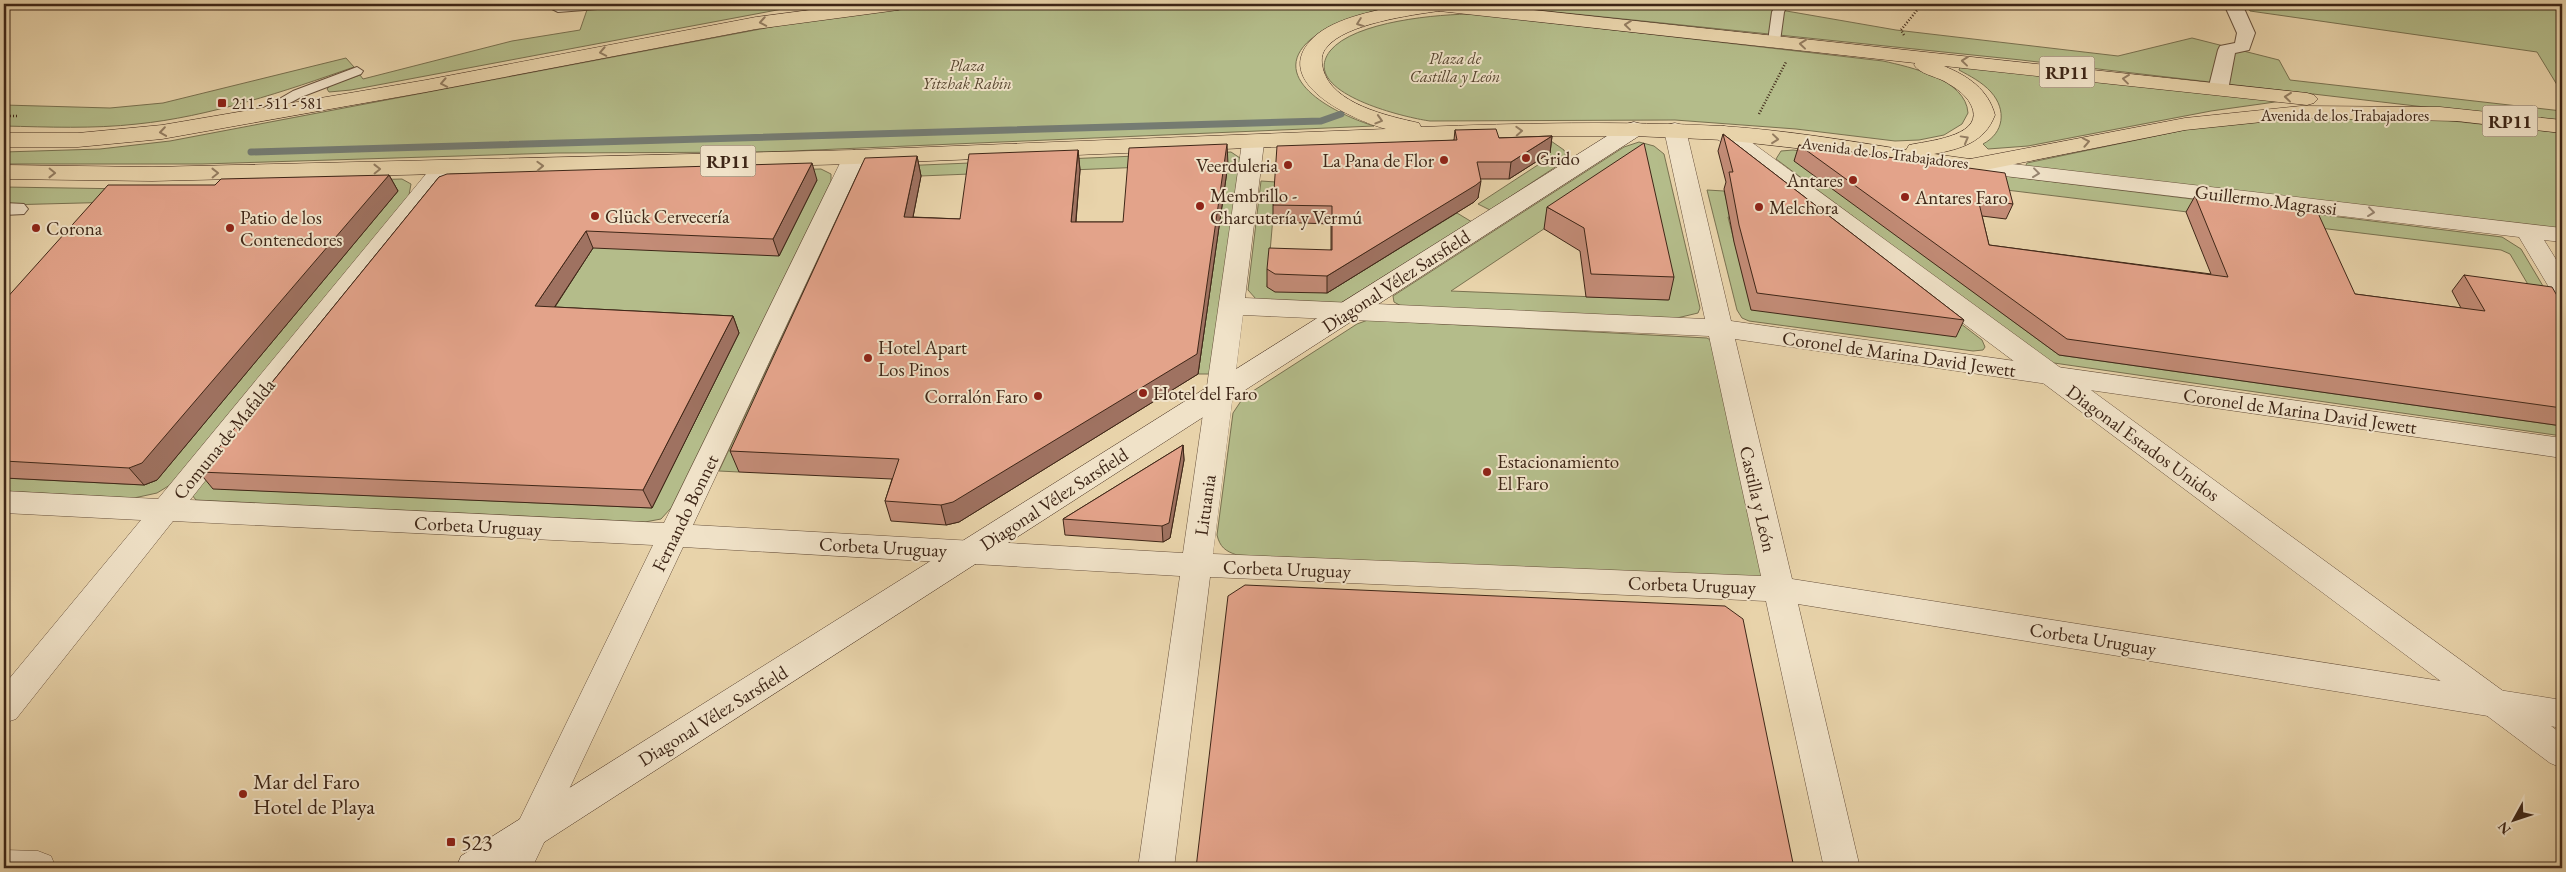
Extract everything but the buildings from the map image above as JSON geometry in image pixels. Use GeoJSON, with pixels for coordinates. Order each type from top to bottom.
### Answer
{"type":"FeatureCollection","features":[{"type":"Feature","properties":{"kind":"main road"},"geometry":{"type":"LineString","coordinates":[[4,140],[78,140],[118,137],[256,116],[756,23],[898,4]]}},
{"type":"Feature","properties":{"kind":"main road"},"geometry":{"type":"LineString","coordinates":[[1434,4],[1384,14],[1334,33],[1321,41],[1313,52],[1311,61],[1316,80],[1324,90],[1351,109],[1398,125],[1452,134]]}},
{"type":"Feature","properties":{"kind":"main road","name":"RP11"},"geometry":{"type":"LineString","coordinates":[[1434,4],[1466,5]]}},
{"type":"Feature","properties":{"kind":"main road","name":"Avenida de los Trabajadores"},"geometry":{"type":"LineString","coordinates":[[1466,5],[1795,44],[2458,115]]}},
{"type":"Feature","properties":{"kind":"main road"},"geometry":{"type":"LineString","coordinates":[[1878,52],[1916,62],[1952,77],[1980,97],[1986,108],[1985,119],[1980,128],[1956,144],[1939,148],[1883,152]]}},
{"type":"Feature","properties":{"kind":"main road","name":"Avenida de los Trabajadores"},"geometry":{"type":"LineString","coordinates":[[1452,134],[1634,129],[1724,133],[1883,152],[1970,166],[2176,126],[2248,116],[2301,112],[2458,115]]}},
{"type":"Feature","properties":{"kind":"main road","name":"RP11"},"geometry":{"type":"LineString","coordinates":[[2458,115],[2562,127]]}},
{"type":"Feature","properties":{"kind":"main road","name":"RP11"},"geometry":{"type":"LineString","coordinates":[[4,172],[152,174],[443,168],[854,157],[1452,134]]}},
{"type":"Feature","properties":{"kind":"street"},"geometry":{"type":"LineString","coordinates":[[2218,90],[2227,50],[2243,46],[2246,33],[2233,4]]}},
{"type":"Feature","properties":{"kind":"street","name":"Diagonal Vélez Sarsfield"},"geometry":{"type":"LineString","coordinates":[[474,868],[1634,129]]}},
{"type":"Feature","properties":{"kind":"street","name":"Castilla y León"},"geometry":{"type":"LineString","coordinates":[[1675,130],[1842,868]]}},
{"type":"Feature","properties":{"kind":"street","name":"Diagonal Estados Unidos"},"geometry":{"type":"LineString","coordinates":[[1724,133],[2562,753]]}},
{"type":"Feature","properties":{"kind":"street","name":"Lituania"},"geometry":{"type":"LineString","coordinates":[[1156,868],[1253,142]]}},
{"type":"Feature","properties":{"kind":"street","name":"Fernando Bonnet"},"geometry":{"type":"LineString","coordinates":[[514,868],[675,535],[854,157]]}},
{"type":"Feature","properties":{"kind":"street","name":"Guillermo Magrassi"},"geometry":{"type":"LineString","coordinates":[[1970,166],[2562,235]]}},
{"type":"Feature","properties":{"kind":"street","name":"Comuna de Mafalda"},"geometry":{"type":"LineString","coordinates":[[4,709],[443,168]]}},
{"type":"Feature","properties":{"kind":"street"},"geometry":{"type":"LineString","coordinates":[[2526,230],[2562,288]]}},
{"type":"Feature","properties":{"kind":"street","name":"Coronel de Marina David Jewett"},"geometry":{"type":"LineString","coordinates":[[1231,306],[1720,328],[2562,448]]}},
{"type":"Feature","properties":{"kind":"street","name":"Corbeta Uruguay"},"geometry":{"type":"LineString","coordinates":[[4,502],[675,535],[1197,565],[1779,589],[2562,714]]}},
{"type":"Feature","properties":{"kind":"street"},"geometry":{"type":"LineString","coordinates":[[4,866],[38,868]]}},
{"type":"Feature","properties":{"kind":"lane"},"geometry":{"type":"LineString","coordinates":[[558,9],[624,4]]}},
{"type":"Feature","properties":{"kind":"lane"},"geometry":{"type":"LineString","coordinates":[[1774,41],[1778,12],[1782,4]]}},
{"type":"Feature","properties":{"kind":"lane"},"geometry":{"type":"LineString","coordinates":[[256,116],[296,94],[356,72]]}},
{"type":"Feature","properties":{"kind":"path"},"geometry":{"type":"LineString","coordinates":[[1918,56],[1901,30],[1922,4]]}},
{"type":"Feature","properties":{"kind":"path"},"geometry":{"type":"LineString","coordinates":[[1761,137],[1759,114],[1795,44]]}},
{"type":"Feature","properties":{"kind":"green space"},"geometry":{"type":"Polygon","coordinates":[[[589,4],[809,4],[351,90],[329,92],[327,89],[331,85],[360,75],[363,79],[512,41],[580,30],[589,4]]]}},
{"type":"Feature","properties":{"kind":"green space","name":"Plaza Yitzhak Rabin"},"geometry":{"type":"Polygon","coordinates":[[[971,4],[1355,4],[1389,7],[1348,19],[1319,33],[1311,39],[1299,54],[1296,68],[1301,82],[1312,94],[1343,114],[1374,126],[768,152],[556,153],[202,164],[4,164],[4,152],[100,149],[170,141],[787,24],[883,11],[971,4]]]}},
{"type":"Feature","properties":{"kind":"green space"},"geometry":{"type":"Polygon","coordinates":[[[1478,4],[1746,4],[1896,30],[2118,56],[2192,38],[2279,60],[2290,80],[2562,111],[2562,123],[2021,60],[1478,4]]]}},
{"type":"Feature","properties":{"kind":"green space"},"geometry":{"type":"Polygon","coordinates":[[[2246,4],[2562,4],[2562,93],[2537,52],[2250,11],[2246,4]]]}},
{"type":"Feature","properties":{"kind":"green space","name":"Plaza de Castilla y León"},"geometry":{"type":"Polygon","coordinates":[[[1475,14],[1883,61],[1921,71],[1947,83],[1958,91],[1965,101],[1968,113],[1962,124],[1944,135],[1919,140],[1895,141],[1796,129],[1675,120],[1430,121],[1400,115],[1359,101],[1342,91],[1329,79],[1324,66],[1330,51],[1342,41],[1358,33],[1398,21],[1475,14]]]}},
{"type":"Feature","properties":{"kind":"green space"},"geometry":{"type":"Polygon","coordinates":[[[346,58],[354,67],[274,94],[191,116],[164,121],[104,127],[4,126],[4,105],[110,108],[163,103],[346,58]]]}},
{"type":"Feature","properties":{"kind":"green space"},"geometry":{"type":"Polygon","coordinates":[[[1960,67],[2282,101],[2211,111],[2028,146],[1988,149],[1983,144],[1995,134],[1999,127],[2001,113],[1999,106],[1987,88],[1959,70],[1960,67]]]}},
{"type":"Feature","properties":{"kind":"green space"},"geometry":{"type":"Polygon","coordinates":[[[2290,117],[2425,118],[2562,133],[2562,229],[2025,167],[2027,163],[2189,129],[2290,117]]]}},
{"type":"Feature","properties":{"kind":"green space"},"geometry":{"type":"Polygon","coordinates":[[[1551,141],[1564,150],[1566,157],[1563,162],[1490,210],[1478,204],[1550,157],[1543,146],[1551,141]]]}},
{"type":"Feature","properties":{"kind":"green space"},"geometry":{"type":"Polygon","coordinates":[[[1639,142],[1654,146],[1664,154],[1700,308],[1698,313],[1677,318],[1403,307],[1394,302],[1393,296],[1624,147],[1639,142]],[[1632,170],[1451,291],[1668,300],[1632,170]]]}},
{"type":"Feature","properties":{"kind":"green space"},"geometry":{"type":"Polygon","coordinates":[[[1793,150],[2502,237],[2521,249],[2562,318],[2562,342],[2510,254],[2501,250],[1998,189],[1796,161],[2059,355],[2562,426],[2562,436],[2054,363],[2046,360],[1776,159],[1781,151],[1793,150]]]}},
{"type":"Feature","properties":{"kind":"green space"},"geometry":{"type":"Polygon","coordinates":[[[1231,152],[1240,158],[1211,374],[1198,374],[1227,168],[1221,164],[870,178],[739,472],[719,471],[858,174],[875,167],[1231,152]]]}},
{"type":"Feature","properties":{"kind":"green space"},"geometry":{"type":"Polygon","coordinates":[[[821,169],[831,174],[831,181],[671,508],[661,519],[645,522],[196,500],[192,495],[462,177],[821,169]],[[456,191],[221,489],[652,508],[544,323],[456,191]]]}},
{"type":"Feature","properties":{"kind":"green space"},"geometry":{"type":"Polygon","coordinates":[[[402,179],[411,184],[409,195],[170,485],[157,493],[134,498],[4,491],[4,478],[144,485],[157,480],[242,183],[402,179]]]}},
{"type":"Feature","properties":{"kind":"green space"},"geometry":{"type":"Polygon","coordinates":[[[1261,181],[1276,182],[1267,287],[1327,293],[1457,213],[1472,222],[1339,304],[1256,299],[1248,290],[1261,181]]]}},
{"type":"Feature","properties":{"kind":"green space"},"geometry":{"type":"Polygon","coordinates":[[[4,187],[131,189],[120,202],[4,205],[4,187]]]}},
{"type":"Feature","properties":{"kind":"green space"},"geometry":{"type":"Polygon","coordinates":[[[1707,190],[1724,191],[1731,217],[1728,217],[1752,310],[1790,192],[1982,340],[1985,347],[1983,350],[1973,351],[1749,321],[1742,318],[1737,310],[1707,190]]]}},
{"type":"Feature","properties":{"kind":"green space","name":"Estacionamiento El Faro"},"geometry":{"type":"Polygon","coordinates":[[[1368,320],[1707,338],[1714,342],[1762,578],[1237,555],[1226,550],[1221,546],[1217,535],[1233,413],[1243,398],[1253,391],[1357,324],[1368,320]]]}},
{"type":"Feature","properties":{"kind":"waterway"},"geometry":{"type":"LineString","coordinates":[[251,152],[1321,121],[1341,114]]}},
{"type":"Feature","properties":{"kind":"place","name":"211 - 511 - 581"},"geometry":{"type":"Point","coordinates":[222,103]}},
{"type":"Feature","properties":{"kind":"place","name":"Grido"},"geometry":{"type":"Point","coordinates":[1526,158]}},
{"type":"Feature","properties":{"kind":"place","name":"La Pana de Flor"},"geometry":{"type":"Point","coordinates":[1444,160]}},
{"type":"Feature","properties":{"kind":"place","name":"Veerduleria"},"geometry":{"type":"Point","coordinates":[1288,165]}},
{"type":"Feature","properties":{"kind":"place","name":"Antares"},"geometry":{"type":"Point","coordinates":[1853,180]}},
{"type":"Feature","properties":{"kind":"place","name":"Antares Faro"},"geometry":{"type":"Point","coordinates":[1905,197]}},
{"type":"Feature","properties":{"kind":"place","name":"Membrillo - Charcutería y Vermú"},"geometry":{"type":"Point","coordinates":[1200,206]}},
{"type":"Feature","properties":{"kind":"place","name":"Melchora"},"geometry":{"type":"Point","coordinates":[1759,207]}},
{"type":"Feature","properties":{"kind":"place","name":"Glück Cervecería"},"geometry":{"type":"Point","coordinates":[595,216]}},
{"type":"Feature","properties":{"kind":"place","name":"Corona"},"geometry":{"type":"Point","coordinates":[36,228]}},
{"type":"Feature","properties":{"kind":"place","name":"Patio de los Contenedores"},"geometry":{"type":"Point","coordinates":[230,228]}},
{"type":"Feature","properties":{"kind":"place","name":"Hotel Apart Los Pinos"},"geometry":{"type":"Point","coordinates":[868,358]}},
{"type":"Feature","properties":{"kind":"place","name":"Hotel del Faro"},"geometry":{"type":"Point","coordinates":[1143,393]}},
{"type":"Feature","properties":{"kind":"place","name":"Corralón Faro"},"geometry":{"type":"Point","coordinates":[1038,396]}},
{"type":"Feature","properties":{"kind":"place","name":"Estacionamiento El Faro"},"geometry":{"type":"Point","coordinates":[1487,472]}},
{"type":"Feature","properties":{"kind":"place","name":"Mar del Faro Hotel de Playa"},"geometry":{"type":"Point","coordinates":[243,794]}},
{"type":"Feature","properties":{"kind":"place","name":"523"},"geometry":{"type":"Point","coordinates":[451,842]}}]}
